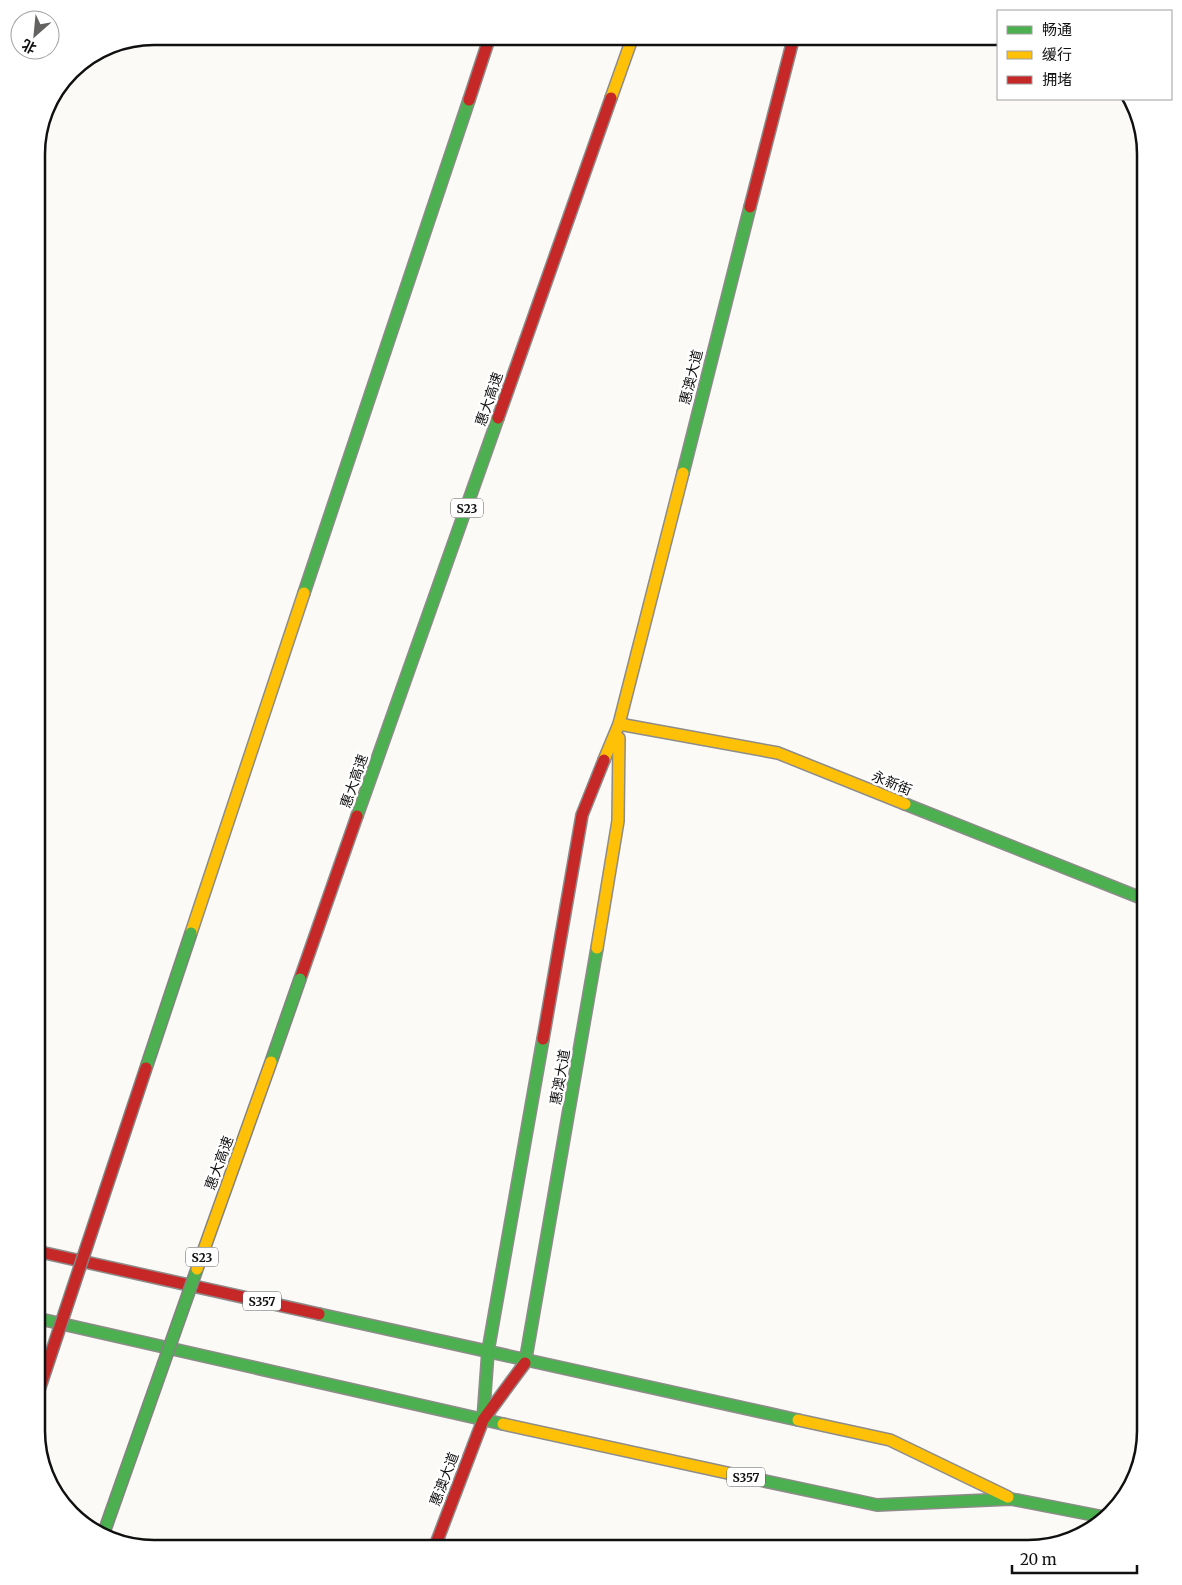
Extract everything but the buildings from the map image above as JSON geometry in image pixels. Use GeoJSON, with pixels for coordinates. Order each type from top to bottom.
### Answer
{"type":"FeatureCollection","features":[{"type":"Feature","properties":{"kind":"main road"},"geometry":{"type":"LineString","coordinates":[[45,1372],[487,45]]}},
{"type":"Feature","properties":{"kind":"main road","name":"惠大高速"},"geometry":{"type":"LineString","coordinates":[[105,1528],[630,45]]}},
{"type":"Feature","properties":{"kind":"main road","name":"惠澳大道"},"geometry":{"type":"LineString","coordinates":[[483,1420],[488,1351],[582,816],[619,724],[792,45]]}},
{"type":"Feature","properties":{"kind":"main road","name":"惠澳大道"},"geometry":{"type":"LineString","coordinates":[[437,1540],[483,1420],[527,1360],[618,821],[619,724]]}},
{"type":"Feature","properties":{"kind":"main road","name":"永新街"},"geometry":{"type":"LineString","coordinates":[[619,724],[778,753],[1137,896]]}},
{"type":"Feature","properties":{"kind":"main road","name":"S357"},"geometry":{"type":"LineString","coordinates":[[45,1253],[890,1440],[1011,1499]]}},
{"type":"Feature","properties":{"kind":"main road","name":"S357"},"geometry":{"type":"LineString","coordinates":[[45,1320],[483,1420],[877,1505],[1011,1499],[1097,1516]]}},
{"type":"Feature","properties":{"kind":"traffic: fast"},"geometry":{"type":"LineString","coordinates":[[304,593],[469,100]]}},
{"type":"Feature","properties":{"kind":"traffic: fast"},"geometry":{"type":"LineString","coordinates":[[683,473],[750,207]]}},
{"type":"Feature","properties":{"kind":"traffic: fast"},"geometry":{"type":"LineString","coordinates":[[357,816],[498,418]]}},
{"type":"Feature","properties":{"kind":"traffic: fast"},"geometry":{"type":"LineString","coordinates":[[905,804],[1137,896]]}},
{"type":"Feature","properties":{"kind":"traffic: fast"},"geometry":{"type":"LineString","coordinates":[[146,1068],[191,933]]}},
{"type":"Feature","properties":{"kind":"traffic: fast"},"geometry":{"type":"LineString","coordinates":[[525,1363],[597,948]]}},
{"type":"Feature","properties":{"kind":"traffic: fast"},"geometry":{"type":"LineString","coordinates":[[271,1062],[300,979]]}},
{"type":"Feature","properties":{"kind":"traffic: fast"},"geometry":{"type":"LineString","coordinates":[[483,1420],[488,1351],[543,1039]]}},
{"type":"Feature","properties":{"kind":"traffic: fast"},"geometry":{"type":"LineString","coordinates":[[105,1528],[197,1269]]}},
{"type":"Feature","properties":{"kind":"traffic: fast"},"geometry":{"type":"LineString","coordinates":[[319,1314],[798,1420]]}},
{"type":"Feature","properties":{"kind":"traffic: fast"},"geometry":{"type":"LineString","coordinates":[[45,1320],[503,1424]]}},
{"type":"Feature","properties":{"kind":"traffic: fast"},"geometry":{"type":"LineString","coordinates":[[755,1479],[877,1505],[1011,1499],[1097,1516]]}},
{"type":"Feature","properties":{"kind":"traffic: slow"},"geometry":{"type":"LineString","coordinates":[[611,98],[630,45]]}},
{"type":"Feature","properties":{"kind":"traffic: slow"},"geometry":{"type":"LineString","coordinates":[[604,760],[619,724],[683,473]]}},
{"type":"Feature","properties":{"kind":"traffic: slow"},"geometry":{"type":"LineString","coordinates":[[191,933],[304,593]]}},
{"type":"Feature","properties":{"kind":"traffic: slow"},"geometry":{"type":"LineString","coordinates":[[619,724],[778,753],[905,804]]}},
{"type":"Feature","properties":{"kind":"traffic: slow"},"geometry":{"type":"LineString","coordinates":[[597,948],[618,821],[619,738]]}},
{"type":"Feature","properties":{"kind":"traffic: slow"},"geometry":{"type":"LineString","coordinates":[[197,1269],[271,1062]]}},
{"type":"Feature","properties":{"kind":"traffic: slow"},"geometry":{"type":"LineString","coordinates":[[798,1420],[890,1440],[1008,1497]]}},
{"type":"Feature","properties":{"kind":"traffic: slow"},"geometry":{"type":"LineString","coordinates":[[503,1424],[755,1479]]}},
{"type":"Feature","properties":{"kind":"traffic: jam"},"geometry":{"type":"LineString","coordinates":[[469,100],[487,45]]}},
{"type":"Feature","properties":{"kind":"traffic: jam"},"geometry":{"type":"LineString","coordinates":[[750,207],[792,45]]}},
{"type":"Feature","properties":{"kind":"traffic: jam"},"geometry":{"type":"LineString","coordinates":[[498,418],[611,98]]}},
{"type":"Feature","properties":{"kind":"traffic: jam"},"geometry":{"type":"LineString","coordinates":[[543,1039],[582,815],[604,760]]}},
{"type":"Feature","properties":{"kind":"traffic: jam"},"geometry":{"type":"LineString","coordinates":[[300,979],[357,816]]}},
{"type":"Feature","properties":{"kind":"traffic: jam"},"geometry":{"type":"LineString","coordinates":[[45,1372],[146,1068]]}},
{"type":"Feature","properties":{"kind":"traffic: jam"},"geometry":{"type":"LineString","coordinates":[[45,1253],[319,1314]]}},
{"type":"Feature","properties":{"kind":"traffic: jam"},"geometry":{"type":"LineString","coordinates":[[437,1540],[483,1420],[525,1363]]}}]}
